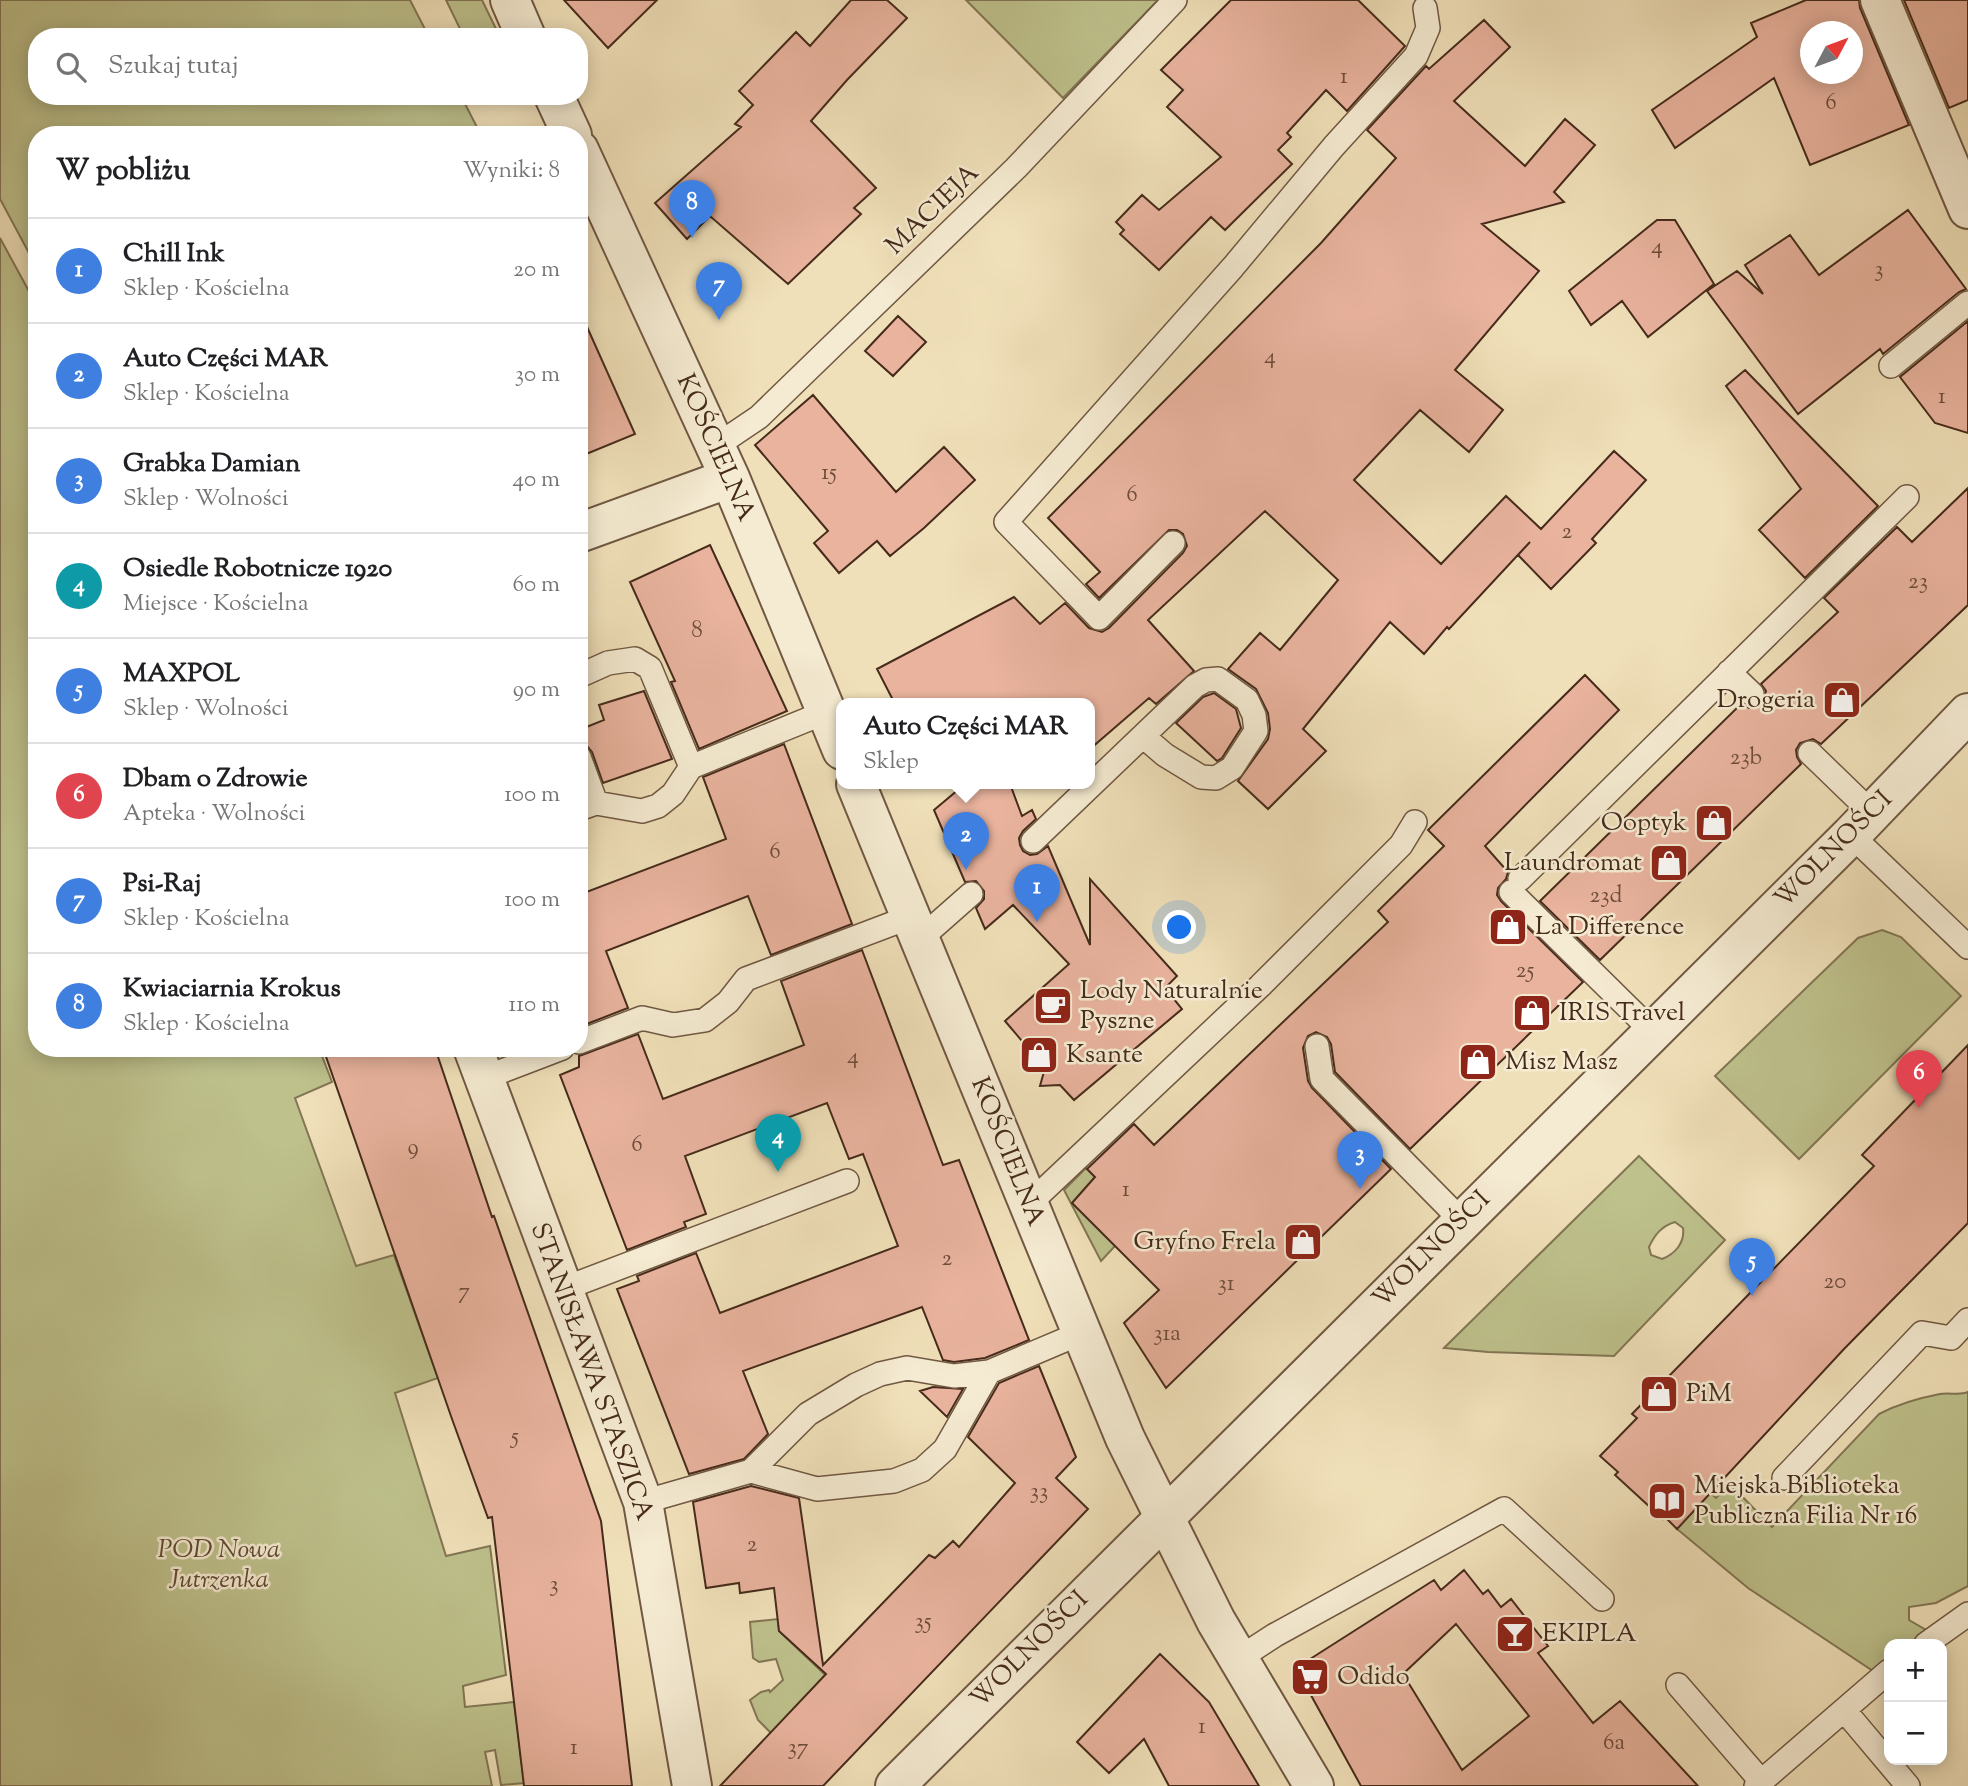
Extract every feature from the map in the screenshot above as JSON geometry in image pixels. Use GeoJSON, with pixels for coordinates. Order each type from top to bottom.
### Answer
{"type":"FeatureCollection","features":[{"type":"Feature","properties":{"kind":"street"},"geometry":{"type":"LineString","coordinates":[[510,0],[522,28]]}},
{"type":"Feature","properties":{"kind":"street"},"geometry":{"type":"LineString","coordinates":[[1880,0],[1968,209]]}},
{"type":"Feature","properties":{"kind":"street"},"geometry":{"type":"LineString","coordinates":[[558,105],[568,126]]}},
{"type":"Feature","properties":{"kind":"street","name":"KOŚCIELNA"},"geometry":{"type":"LineString","coordinates":[[588,170],[723,462],[836,736]]}},
{"type":"Feature","properties":{"kind":"street"},"geometry":{"type":"LineString","coordinates":[[588,529],[723,462]]}},
{"type":"Feature","properties":{"kind":"street","name":"WOLNOŚCI"},"geometry":{"type":"LineString","coordinates":[[895,1786],[1861,824],[1968,713]]}},
{"type":"Feature","properties":{"kind":"street","name":"KOŚCIELNA"},"geometry":{"type":"LineString","coordinates":[[858,789],[1120,1426],[1163,1517],[1238,1659],[1314,1786]]}},
{"type":"Feature","properties":{"kind":"street","name":"STANISŁAWA STASZICA"},"geometry":{"type":"LineString","coordinates":[[478,1063],[643,1502],[690,1785]]}},
{"type":"Feature","properties":{"kind":"lane","name":"MACIEJA"},"geometry":{"type":"LineString","coordinates":[[723,462],[759,417],[1016,168],[1175,0]]}},
{"type":"Feature","properties":{"kind":"lane"},"geometry":{"type":"LineString","coordinates":[[1174,542],[1099,618],[1006,522],[1233,267],[1334,146],[1416,56],[1427,28],[1422,3]]}},
{"type":"Feature","properties":{"kind":"lane"},"geometry":{"type":"LineString","coordinates":[[1891,366],[1968,303]]}},
{"type":"Feature","properties":{"kind":"lane"},"geometry":{"type":"LineString","coordinates":[[1652,1031],[1515,885],[1907,497]]}},
{"type":"Feature","properties":{"kind":"lane"},"geometry":{"type":"LineString","coordinates":[[588,672],[608,663],[635,659],[650,667],[691,767]]}},
{"type":"Feature","properties":{"kind":"lane"},"geometry":{"type":"LineString","coordinates":[[1729,672],[1752,694]]}},
{"type":"Feature","properties":{"kind":"lane"},"geometry":{"type":"LineString","coordinates":[[1095,783],[1195,686],[1206,680],[1218,679],[1232,687],[1247,700],[1254,715],[1256,731],[1232,768],[1216,778],[1201,777],[1165,755],[1144,737]]}},
{"type":"Feature","properties":{"kind":"lane"},"geometry":{"type":"LineString","coordinates":[[588,806],[642,811],[659,806],[673,794],[691,767],[826,712]]}},
{"type":"Feature","properties":{"kind":"lane"},"geometry":{"type":"LineString","coordinates":[[1810,753],[1861,824],[1968,947]]}},
{"type":"Feature","properties":{"kind":"lane"},"geometry":{"type":"LineString","coordinates":[[1033,841],[1088,789]]}},
{"type":"Feature","properties":{"kind":"lane"},"geometry":{"type":"LineString","coordinates":[[1029,1204],[1270,977],[1401,845],[1415,822]]}},
{"type":"Feature","properties":{"kind":"lane"},"geometry":{"type":"LineString","coordinates":[[588,1039],[642,1018],[673,1025],[705,1020],[728,1002],[746,979],[915,928],[971,894]]}},
{"type":"Feature","properties":{"kind":"lane"},"geometry":{"type":"LineString","coordinates":[[1317,1046],[1322,1079],[1462,1220]]}},
{"type":"Feature","properties":{"kind":"lane"},"geometry":{"type":"LineString","coordinates":[[478,1063],[512,1057]]}},
{"type":"Feature","properties":{"kind":"lane"},"geometry":{"type":"LineString","coordinates":[[563,1289],[847,1181]]}},
{"type":"Feature","properties":{"kind":"lane"},"geometry":{"type":"LineString","coordinates":[[1784,1478],[1922,1333],[1951,1338],[1968,1320]]}},
{"type":"Feature","properties":{"kind":"lane"},"geometry":{"type":"LineString","coordinates":[[643,1502],[751,1471],[807,1414],[880,1374],[907,1368],[954,1376],[989,1372],[1082,1333]]}},
{"type":"Feature","properties":{"kind":"lane"},"geometry":{"type":"LineString","coordinates":[[751,1471],[817,1489],[894,1481],[922,1470],[945,1449],[989,1372]]}},
{"type":"Feature","properties":{"kind":"lane"},"geometry":{"type":"LineString","coordinates":[[1238,1659],[1275,1635],[1504,1509],[1602,1600]]}},
{"type":"Feature","properties":{"kind":"lane"},"geometry":{"type":"LineString","coordinates":[[1933,1639],[1968,1614]]}},
{"type":"Feature","properties":{"kind":"lane"},"geometry":{"type":"LineString","coordinates":[[1678,1685],[1758,1784],[1884,1675]]}},
{"type":"Feature","properties":{"kind":"lane"},"geometry":{"type":"LineString","coordinates":[[1843,1710],[1908,1786]]}},
{"type":"Feature","properties":{"kind":"green space"},"geometry":{"type":"Polygon","coordinates":[[[0,0],[410,0],[424,28],[28,28],[28,105],[466,105],[476,126],[28,126],[28,251],[0,199],[0,0]]]}},
{"type":"Feature","properties":{"kind":"green space"},"geometry":{"type":"Polygon","coordinates":[[[446,0],[482,0],[496,28],[460,28],[446,0]]]}},
{"type":"Feature","properties":{"kind":"green space"},"geometry":{"type":"Polygon","coordinates":[[[966,0],[1158,0],[1063,98],[966,0]]]}},
{"type":"Feature","properties":{"kind":"green space","name":"POD Nowa Jutrzenka"},"geometry":{"type":"Polygon","coordinates":[[[0,238],[28,289],[28,1057],[322,1057],[332,1082],[295,1098],[356,1266],[394,1255],[438,1378],[395,1393],[446,1556],[490,1546],[506,1675],[463,1686],[465,1707],[514,1702],[524,1783],[501,1785],[495,1750],[485,1752],[492,1786],[0,1786],[0,238]]]}},
{"type":"Feature","properties":{"kind":"green space"},"geometry":{"type":"Polygon","coordinates":[[[1882,930],[1901,937],[1961,996],[1799,1159],[1715,1076],[1858,938],[1882,930]]]}},
{"type":"Feature","properties":{"kind":"green space"},"geometry":{"type":"Polygon","coordinates":[[[1639,1156],[1725,1240],[1614,1356],[1444,1348],[1639,1156]],[[1675,1222],[1663,1228],[1649,1247],[1651,1255],[1662,1259],[1675,1251],[1681,1243],[1683,1228],[1675,1222]]]}},
{"type":"Feature","properties":{"kind":"green space"},"geometry":{"type":"Polygon","coordinates":[[[1086,1168],[1095,1177],[1072,1203],[1115,1246],[1101,1261],[1064,1190],[1086,1168]]]}},
{"type":"Feature","properties":{"kind":"green space"},"geometry":{"type":"Polygon","coordinates":[[[1968,1392],[1968,1586],[1936,1603],[1909,1607],[1909,1620],[1928,1631],[1917,1639],[1884,1639],[1884,1663],[1873,1671],[1748,1588],[1677,1529],[1710,1493],[1716,1498],[1730,1484],[1772,1527],[1879,1414],[1924,1397],[1968,1392]]]}},
{"type":"Feature","properties":{"kind":"green space"},"geometry":{"type":"Polygon","coordinates":[[[778,1619],[779,1631],[859,1707],[771,1733],[758,1720],[750,1700],[761,1692],[770,1692],[783,1680],[776,1659],[759,1662],[753,1658],[750,1622],[778,1619]]]}},
{"type":"Feature","properties":{"kind":"building"},"geometry":{"type":"Polygon","coordinates":[[[564,0],[657,0],[608,48],[564,0]]]}},
{"type":"Feature","properties":{"kind":"building"},"geometry":{"type":"Polygon","coordinates":[[[851,0],[887,0],[907,18],[811,121],[876,188],[854,208],[861,214],[788,284],[710,216],[687,239],[655,203],[741,127],[735,124],[753,105],[739,91],[796,32],[810,46],[851,0]]]}},
{"type":"Feature","properties":{"kind":"building"},"geometry":{"type":"Polygon","coordinates":[[[1231,0],[1358,0],[1405,46],[1347,111],[1326,90],[1287,133],[1291,137],[1278,150],[1292,164],[1225,230],[1211,217],[1159,270],[1120,234],[1124,230],[1116,222],[1142,195],[1159,210],[1221,157],[1167,107],[1183,90],[1161,70],[1231,0]]]}},
{"type":"Feature","properties":{"kind":"building"},"geometry":{"type":"Polygon","coordinates":[[[1806,0],[1859,0],[1909,125],[1810,165],[1774,78],[1675,148],[1652,110],[1757,37],[1751,23],[1806,0]]]}},
{"type":"Feature","properties":{"kind":"building"},"geometry":{"type":"Polygon","coordinates":[[[1904,0],[1968,0],[1968,100],[1949,108],[1904,0]]]}},
{"type":"Feature","properties":{"kind":"building"},"geometry":{"type":"Polygon","coordinates":[[[1484,20],[1510,47],[1454,101],[1525,166],[1565,119],[1595,145],[1554,192],[1564,202],[1482,224],[1539,271],[1455,370],[1503,410],[1469,452],[1420,410],[1354,480],[1441,564],[1506,496],[1541,529],[1614,451],[1646,480],[1592,539],[1596,543],[1551,589],[1518,555],[1530,542],[1424,654],[1390,622],[1303,729],[1326,751],[1268,809],[1238,781],[1268,739],[1268,713],[1256,689],[1228,669],[1260,633],[1280,650],[1338,580],[1265,511],[1148,620],[1194,671],[1156,704],[1149,698],[1095,745],[1095,698],[892,698],[877,669],[1014,597],[1040,624],[1065,603],[1089,628],[1102,632],[1183,553],[1187,546],[1183,534],[1177,530],[1169,530],[1099,598],[1086,584],[1100,572],[1048,518],[1321,243],[1396,158],[1367,130],[1426,66],[1429,69],[1484,20]]]}},
{"type":"Feature","properties":{"kind":"building"},"geometry":{"type":"Polygon","coordinates":[[[1908,210],[1966,289],[1883,354],[1880,349],[1798,414],[1707,291],[1737,271],[1763,294],[1745,265],[1790,235],[1819,275],[1908,210]]]}},
{"type":"Feature","properties":{"kind":"building"},"geometry":{"type":"Polygon","coordinates":[[[1657,220],[1675,220],[1714,284],[1648,337],[1622,301],[1591,325],[1569,291],[1657,220]]]}},
{"type":"Feature","properties":{"kind":"building"},"geometry":{"type":"Polygon","coordinates":[[[898,316],[926,342],[893,376],[865,351],[898,316]]]}},
{"type":"Feature","properties":{"kind":"building"},"geometry":{"type":"Polygon","coordinates":[[[1968,321],[1968,433],[1935,423],[1900,377],[1968,321]]]}},
{"type":"Feature","properties":{"kind":"building"},"geometry":{"type":"Polygon","coordinates":[[[588,329],[635,434],[588,453],[588,329]]]}},
{"type":"Feature","properties":{"kind":"building"},"geometry":{"type":"Polygon","coordinates":[[[1745,370],[1878,506],[1805,578],[1759,530],[1801,489],[1726,386],[1745,370]]]}},
{"type":"Feature","properties":{"kind":"building"},"geometry":{"type":"Polygon","coordinates":[[[813,395],[896,492],[944,447],[975,480],[890,556],[877,541],[839,573],[814,543],[828,531],[755,445],[813,395]]]}},
{"type":"Feature","properties":{"kind":"building"},"geometry":{"type":"Polygon","coordinates":[[[1968,488],[1968,605],[1821,744],[1813,739],[1800,743],[1796,750],[1801,764],[1600,960],[1540,901],[1742,703],[1749,708],[1763,703],[1766,691],[1761,684],[1838,612],[1824,598],[1897,527],[1912,542],[1968,488]]]}},
{"type":"Feature","properties":{"kind":"building"},"geometry":{"type":"Polygon","coordinates":[[[710,545],[787,711],[699,749],[671,682],[675,681],[630,582],[710,545]]]}},
{"type":"Feature","properties":{"kind":"building"},"geometry":{"type":"Polygon","coordinates":[[[1585,675],[1619,710],[1485,846],[1508,872],[1498,888],[1497,895],[1501,901],[1583,982],[1410,1149],[1335,1072],[1331,1044],[1327,1037],[1316,1032],[1308,1036],[1303,1048],[1308,1081],[1312,1088],[1391,1169],[1166,1388],[1124,1323],[1159,1290],[1072,1203],[1095,1177],[1087,1169],[1134,1124],[1154,1145],[1388,922],[1378,911],[1444,846],[1428,830],[1585,675]]]}},
{"type":"Feature","properties":{"kind":"building"},"geometry":{"type":"Polygon","coordinates":[[[644,691],[672,759],[603,783],[588,747],[588,726],[604,720],[599,705],[644,691]]]}},
{"type":"Feature","properties":{"kind":"building"},"geometry":{"type":"Polygon","coordinates":[[[1214,693],[1236,709],[1241,728],[1222,758],[1217,761],[1176,723],[1203,697],[1214,693]]]}},
{"type":"Feature","properties":{"kind":"building"},"geometry":{"type":"Polygon","coordinates":[[[784,744],[852,924],[771,955],[748,896],[606,951],[628,1008],[588,1024],[588,891],[726,839],[703,777],[784,744]]]}},
{"type":"Feature","properties":{"kind":"building"},"geometry":{"type":"Polygon","coordinates":[[[959,789],[1012,789],[1022,816],[1032,810],[1036,819],[1019,838],[1023,851],[1030,855],[1037,854],[1048,846],[1090,945],[1090,879],[1177,976],[1165,988],[1182,1009],[1074,1100],[1060,1085],[1040,1086],[1045,1068],[1005,1021],[1069,964],[1013,905],[985,929],[976,908],[984,899],[984,891],[976,881],[965,882],[934,810],[959,789]]]}},
{"type":"Feature","properties":{"kind":"building"},"geometry":{"type":"Polygon","coordinates":[[[862,950],[943,1165],[959,1160],[1029,1340],[985,1358],[954,1362],[943,1360],[922,1307],[743,1371],[768,1434],[744,1459],[689,1474],[617,1289],[639,1281],[637,1276],[696,1253],[720,1313],[898,1246],[863,1154],[849,1159],[827,1103],[685,1156],[706,1214],[684,1222],[686,1227],[627,1250],[560,1075],[579,1067],[579,1057],[588,1057],[588,1053],[638,1034],[663,1099],[804,1045],[781,981],[862,950]]]}},
{"type":"Feature","properties":{"kind":"building"},"geometry":{"type":"Polygon","coordinates":[[[1968,1045],[1968,1223],[1844,1349],[1677,1529],[1615,1475],[1618,1472],[1600,1456],[1637,1418],[1632,1414],[1874,1166],[1862,1155],[1968,1045]]]}},
{"type":"Feature","properties":{"kind":"building"},"geometry":{"type":"Polygon","coordinates":[[[326,1057],[438,1057],[492,1217],[494,1216],[601,1521],[632,1786],[524,1786],[492,1517],[488,1518],[326,1057]]]}},
{"type":"Feature","properties":{"kind":"building"},"geometry":{"type":"Polygon","coordinates":[[[1039,1366],[1076,1457],[1056,1478],[1088,1509],[823,1786],[720,1786],[826,1674],[779,1631],[774,1588],[740,1593],[739,1583],[706,1588],[693,1502],[751,1486],[799,1498],[823,1665],[929,1555],[935,1558],[953,1541],[959,1547],[1015,1483],[968,1437],[999,1383],[1039,1366]]]}},
{"type":"Feature","properties":{"kind":"building"},"geometry":{"type":"Polygon","coordinates":[[[933,1387],[963,1389],[947,1417],[920,1391],[933,1387]]]}},
{"type":"Feature","properties":{"kind":"building"},"geometry":{"type":"Polygon","coordinates":[[[1464,1570],[1483,1594],[1488,1590],[1501,1607],[1511,1599],[1548,1646],[1538,1653],[1593,1723],[1620,1701],[1698,1786],[1361,1786],[1296,1668],[1434,1580],[1441,1590],[1464,1570]],[[1456,1624],[1403,1674],[1462,1770],[1529,1716],[1456,1624]]]}},
{"type":"Feature","properties":{"kind":"building"},"geometry":{"type":"Polygon","coordinates":[[[1160,1654],[1209,1702],[1259,1786],[1169,1786],[1144,1739],[1109,1773],[1077,1742],[1160,1654]]]}},
{"type":"Feature","properties":{"kind":"place","name":"Kwiaciarnia Krokus"},"geometry":{"type":"Point","coordinates":[692,238]}},
{"type":"Feature","properties":{"kind":"place","name":"Psi-Raj"},"geometry":{"type":"Point","coordinates":[719,320]}},
{"type":"Feature","properties":{"kind":"place","name":"Drogeria"},"geometry":{"type":"Point","coordinates":[1842,700]}},
{"type":"Feature","properties":{"kind":"place","name":"Ooptyk"},"geometry":{"type":"Point","coordinates":[1714,823]}},
{"type":"Feature","properties":{"kind":"place","name":"Laundromat"},"geometry":{"type":"Point","coordinates":[1669,863]}},
{"type":"Feature","properties":{"kind":"place","name":"Auto Części MAR"},"geometry":{"type":"Point","coordinates":[966,870]}},
{"type":"Feature","properties":{"kind":"place","name":"Chill Ink"},"geometry":{"type":"Point","coordinates":[1037,922]}},
{"type":"Feature","properties":{"kind":"place","name":"La Difference"},"geometry":{"type":"Point","coordinates":[1508,927]}},
{"type":"Feature","properties":{"kind":"place","name":"Lody Naturalnie Pyszne"},"geometry":{"type":"Point","coordinates":[1053,1006]}},
{"type":"Feature","properties":{"kind":"place","name":"IRIS Travel"},"geometry":{"type":"Point","coordinates":[1532,1013]}},
{"type":"Feature","properties":{"kind":"place","name":"Ksante"},"geometry":{"type":"Point","coordinates":[1039,1055]}},
{"type":"Feature","properties":{"kind":"place","name":"Misz Masz"},"geometry":{"type":"Point","coordinates":[1478,1062]}},
{"type":"Feature","properties":{"kind":"place","name":"Dbam o Zdrowie"},"geometry":{"type":"Point","coordinates":[1919,1108]}},
{"type":"Feature","properties":{"kind":"place","name":"Osiedle Robotnicze 1920"},"geometry":{"type":"Point","coordinates":[778,1172]}},
{"type":"Feature","properties":{"kind":"place","name":"Grabka Damian"},"geometry":{"type":"Point","coordinates":[1360,1189]}},
{"type":"Feature","properties":{"kind":"place","name":"Gryfno Frela"},"geometry":{"type":"Point","coordinates":[1303,1242]}},
{"type":"Feature","properties":{"kind":"place","name":"MAXPOL"},"geometry":{"type":"Point","coordinates":[1752,1296]}},
{"type":"Feature","properties":{"kind":"place","name":"PiM"},"geometry":{"type":"Point","coordinates":[1659,1394]}},
{"type":"Feature","properties":{"kind":"place","name":"Miejska Biblioteka Publiczna Filia Nr 16"},"geometry":{"type":"Point","coordinates":[1667,1501]}},
{"type":"Feature","properties":{"kind":"place","name":"EKIPLA"},"geometry":{"type":"Point","coordinates":[1515,1634]}},
{"type":"Feature","properties":{"kind":"place","name":"Odido"},"geometry":{"type":"Point","coordinates":[1310,1677]}}]}
